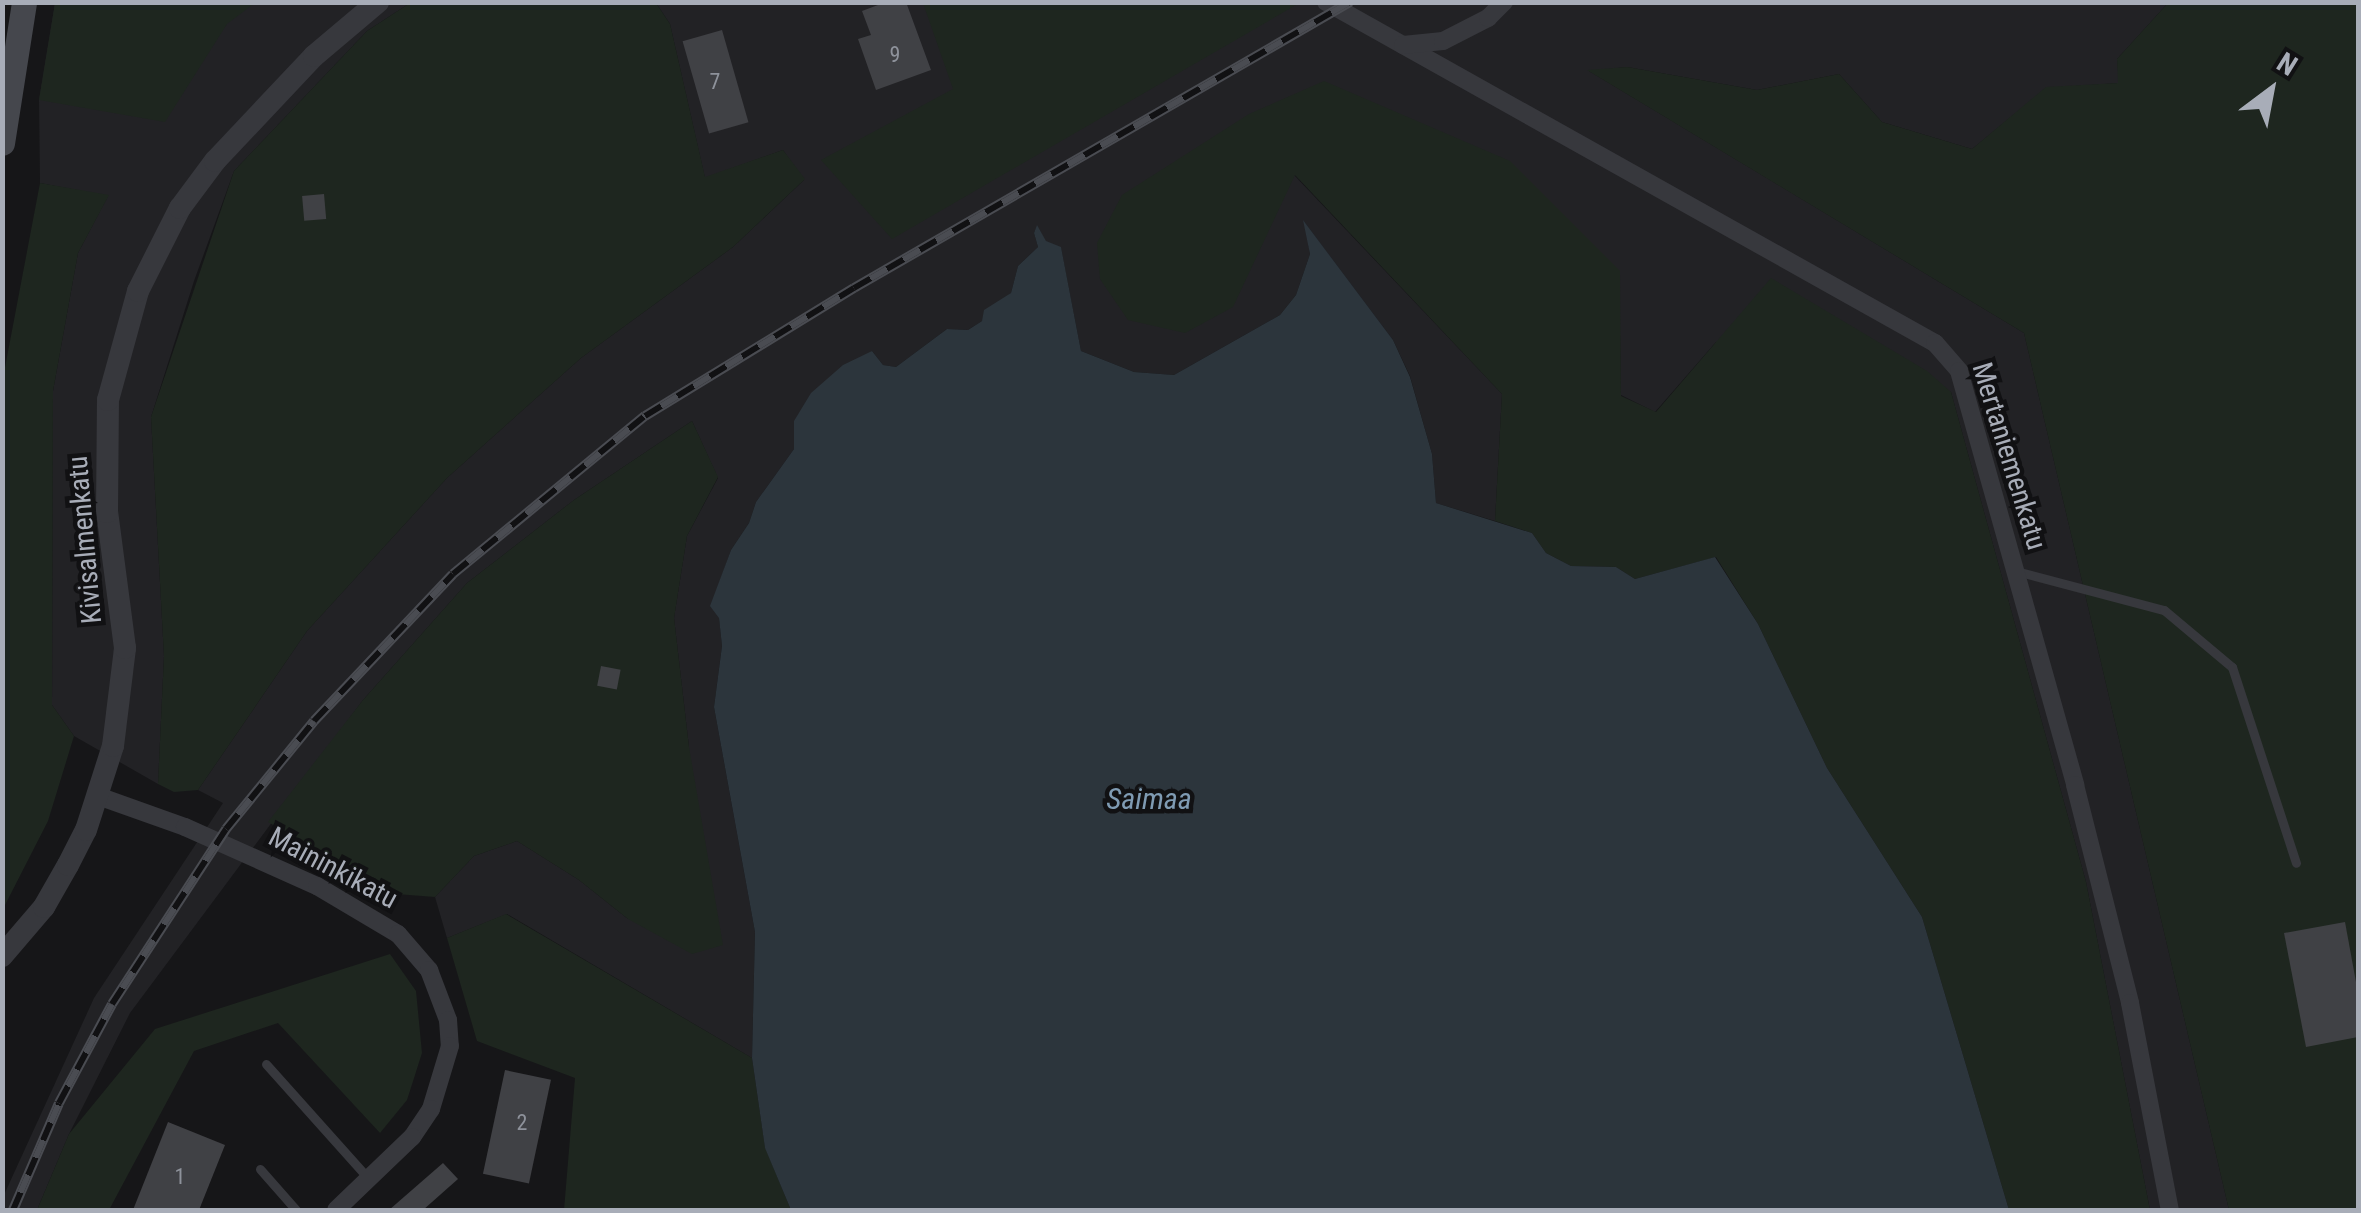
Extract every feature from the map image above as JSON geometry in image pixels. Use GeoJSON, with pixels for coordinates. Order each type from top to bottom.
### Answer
{"type":"FeatureCollection","features":[{"type":"Feature","properties":{"kind":"main road"},"geometry":{"type":"LineString","coordinates":[[2,143],[24,2]]}},
{"type":"Feature","properties":{"kind":"street","name":"Kivisalmenkatu"},"geometry":{"type":"LineString","coordinates":[[2,956],[44,907],[68,866],[98,796],[120,713],[125,648],[108,512],[108,400],[138,291],[180,208],[215,160],[314,56],[378,2]]}},
{"type":"Feature","properties":{"kind":"street","name":"Mertaniemenkatu"},"geometry":{"type":"LineString","coordinates":[[1326,2],[1935,343],[1959,370],[2130,1003],[2170,1210]]}},
{"type":"Feature","properties":{"kind":"street"},"geometry":{"type":"LineString","coordinates":[[1402,45],[1443,41],[1488,18],[1504,2]]}},
{"type":"Feature","properties":{"kind":"street","name":"Maininkikatu"},"geometry":{"type":"LineString","coordinates":[[98,796],[184,827],[316,886],[378,920],[416,951],[435,982],[448,1020],[450,1046],[431,1110],[412,1137],[336,1210]]}},
{"type":"Feature","properties":{"kind":"lane"},"geometry":{"type":"LineString","coordinates":[[2016,571],[2164,610],[2232,667],[2296,863]]}},
{"type":"Feature","properties":{"kind":"lane"},"geometry":{"type":"LineString","coordinates":[[266,1064],[369,1179]]}},
{"type":"Feature","properties":{"kind":"lane"},"geometry":{"type":"LineString","coordinates":[[260,1169],[296,1210]]}},
{"type":"Feature","properties":{"kind":"shaded area"},"geometry":{"type":"Polygon","coordinates":[[[55,2],[255,3],[227,24],[165,122],[39,100],[55,2]]]}},
{"type":"Feature","properties":{"kind":"shaded area"},"geometry":{"type":"Polygon","coordinates":[[[55,3],[410,3],[367,31],[234,171],[194,281],[151,417],[164,656],[158,784],[74,736],[52,705],[53,391],[78,253],[108,196],[40,183],[39,100],[55,3]]]}},
{"type":"Feature","properties":{"kind":"shaded area"},"geometry":{"type":"Polygon","coordinates":[[[410,3],[656,3],[670,24],[705,177],[783,150],[805,179],[733,247],[581,358],[447,478],[307,631],[198,790],[174,792],[158,784],[164,656],[151,417],[234,171],[367,31],[410,3]]]}},
{"type":"Feature","properties":{"kind":"shaded area"},"geometry":{"type":"Polygon","coordinates":[[[656,3],[2168,3],[2117,59],[2119,83],[2046,88],[1972,149],[1882,122],[1839,74],[1757,90],[1627,67],[1589,71],[2024,333],[2229,1210],[2150,1210],[2086,882],[1951,392],[1716,342],[1655,412],[1621,395],[1619,271],[1294,175],[1502,394],[1495,521],[1436,503],[1432,454],[1410,376],[1393,340],[1305,223],[1310,254],[1296,295],[1280,315],[1174,375],[1134,372],[1081,351],[1061,248],[1046,242],[1037,226],[1034,233],[1038,247],[1018,266],[1011,293],[982,321],[968,330],[947,329],[896,367],[883,365],[872,351],[795,421],[794,449],[756,502],[749,523],[731,550],[711,606],[719,617],[722,646],[714,707],[755,932],[752,1058],[507,914],[447,938],[435,897],[474,856],[517,841],[579,880],[628,919],[689,747],[674,618],[687,536],[718,478],[692,421],[574,500],[467,583],[363,700],[130,1013],[69,1134],[37,1210],[3,1210],[3,1197],[94,998],[223,803],[198,790],[307,631],[447,478],[581,358],[733,247],[804,180],[783,150],[705,178],[670,24],[656,3]]]}},
{"type":"Feature","properties":{"kind":"shaded area"},"geometry":{"type":"Polygon","coordinates":[[[923,3],[1296,5],[892,239],[821,160],[953,89],[923,3]]]}},
{"type":"Feature","properties":{"kind":"shaded area"},"geometry":{"type":"Polygon","coordinates":[[[2168,3],[2358,3],[2358,1210],[2229,1210],[2024,333],[1587,70],[1627,67],[1757,90],[1839,74],[1882,122],[1972,149],[2046,87],[2118,83],[2117,59],[2168,3]]]}},
{"type":"Feature","properties":{"kind":"shaded area"},"geometry":{"type":"Polygon","coordinates":[[[1324,81],[1510,161],[1620,271],[1621,396],[1656,412],[1771,278],[1927,371],[1951,392],[2086,882],[2150,1210],[2009,1210],[1922,917],[1827,768],[1758,624],[1716,557],[1635,579],[1616,567],[1571,566],[1546,553],[1532,533],[1495,521],[1502,394],[1295,175],[1233,307],[1185,333],[1128,320],[1100,279],[1097,243],[1122,195],[1249,114],[1324,81]]]}},
{"type":"Feature","properties":{"kind":"shaded area"},"geometry":{"type":"Polygon","coordinates":[[[40,183],[109,195],[78,253],[53,391],[52,705],[74,736],[48,821],[3,909],[3,378],[40,183]]]}},
{"type":"Feature","properties":{"kind":"shaded area"},"geometry":{"type":"Polygon","coordinates":[[[692,421],[718,477],[687,536],[674,618],[689,747],[723,945],[692,954],[628,919],[579,880],[517,841],[474,856],[435,897],[396,894],[268,822],[363,700],[467,583],[574,500],[692,421]]]}},
{"type":"Feature","properties":{"kind":"shaded area"},"geometry":{"type":"Polygon","coordinates":[[[506,914],[752,1058],[765,1147],[791,1210],[564,1210],[575,1078],[477,1041],[447,938],[506,914]]]}},
{"type":"Feature","properties":{"kind":"shaded area"},"geometry":{"type":"Polygon","coordinates":[[[390,954],[416,991],[422,1053],[407,1100],[380,1133],[278,1023],[194,1051],[109,1210],[37,1210],[69,1134],[155,1029],[390,954]]]}},
{"type":"Feature","properties":{"kind":"water","name":"Saimaa"},"geometry":{"type":"Polygon","coordinates":[[[1303,220],[1393,340],[1410,377],[1432,454],[1436,503],[1532,533],[1546,553],[1571,566],[1616,567],[1635,579],[1715,557],[1758,624],[1827,768],[1922,917],[2009,1210],[791,1210],[765,1148],[752,1058],[755,932],[714,707],[722,646],[719,618],[710,606],[731,550],[749,523],[756,502],[794,449],[794,421],[811,393],[843,365],[872,351],[883,365],[896,367],[947,329],[968,330],[982,321],[984,310],[1011,293],[1018,266],[1038,247],[1034,233],[1037,225],[1046,241],[1061,247],[1081,351],[1134,372],[1174,375],[1280,315],[1296,295],[1310,254],[1303,220]]]}},
{"type":"Feature","properties":{"kind":"building"},"geometry":{"type":"Polygon","coordinates":[[[886,2],[906,2],[931,70],[876,90],[858,39],[871,35],[862,11],[886,2]]]}},
{"type":"Feature","properties":{"kind":"building"},"geometry":{"type":"Polygon","coordinates":[[[722,30],[748,122],[709,134],[683,41],[722,30]]]}},
{"type":"Feature","properties":{"kind":"building"},"geometry":{"type":"Polygon","coordinates":[[[324,194],[326,219],[304,221],[302,196],[324,194]]]}},
{"type":"Feature","properties":{"kind":"building"},"geometry":{"type":"Polygon","coordinates":[[[601,666],[621,670],[617,689],[597,686],[601,666]]]}},
{"type":"Feature","properties":{"kind":"building"},"geometry":{"type":"Polygon","coordinates":[[[2345,922],[2358,993],[2358,1037],[2306,1047],[2284,933],[2345,922]]]}},
{"type":"Feature","properties":{"kind":"building"},"geometry":{"type":"Polygon","coordinates":[[[505,1070],[551,1080],[529,1183],[483,1174],[505,1070]]]}},
{"type":"Feature","properties":{"kind":"building"},"geometry":{"type":"Polygon","coordinates":[[[168,1122],[225,1145],[199,1210],[133,1210],[168,1122]]]}},
{"type":"Feature","properties":{"kind":"building"},"geometry":{"type":"Polygon","coordinates":[[[443,1163],[458,1179],[423,1210],[389,1210],[443,1163]]]}},
{"type":"Feature","properties":{"kind":"railway"},"geometry":{"type":"LineString","coordinates":[[13,1210],[59,1103],[112,1004],[226,829],[314,721],[453,574],[645,416],[854,288],[1350,2]]}}]}
